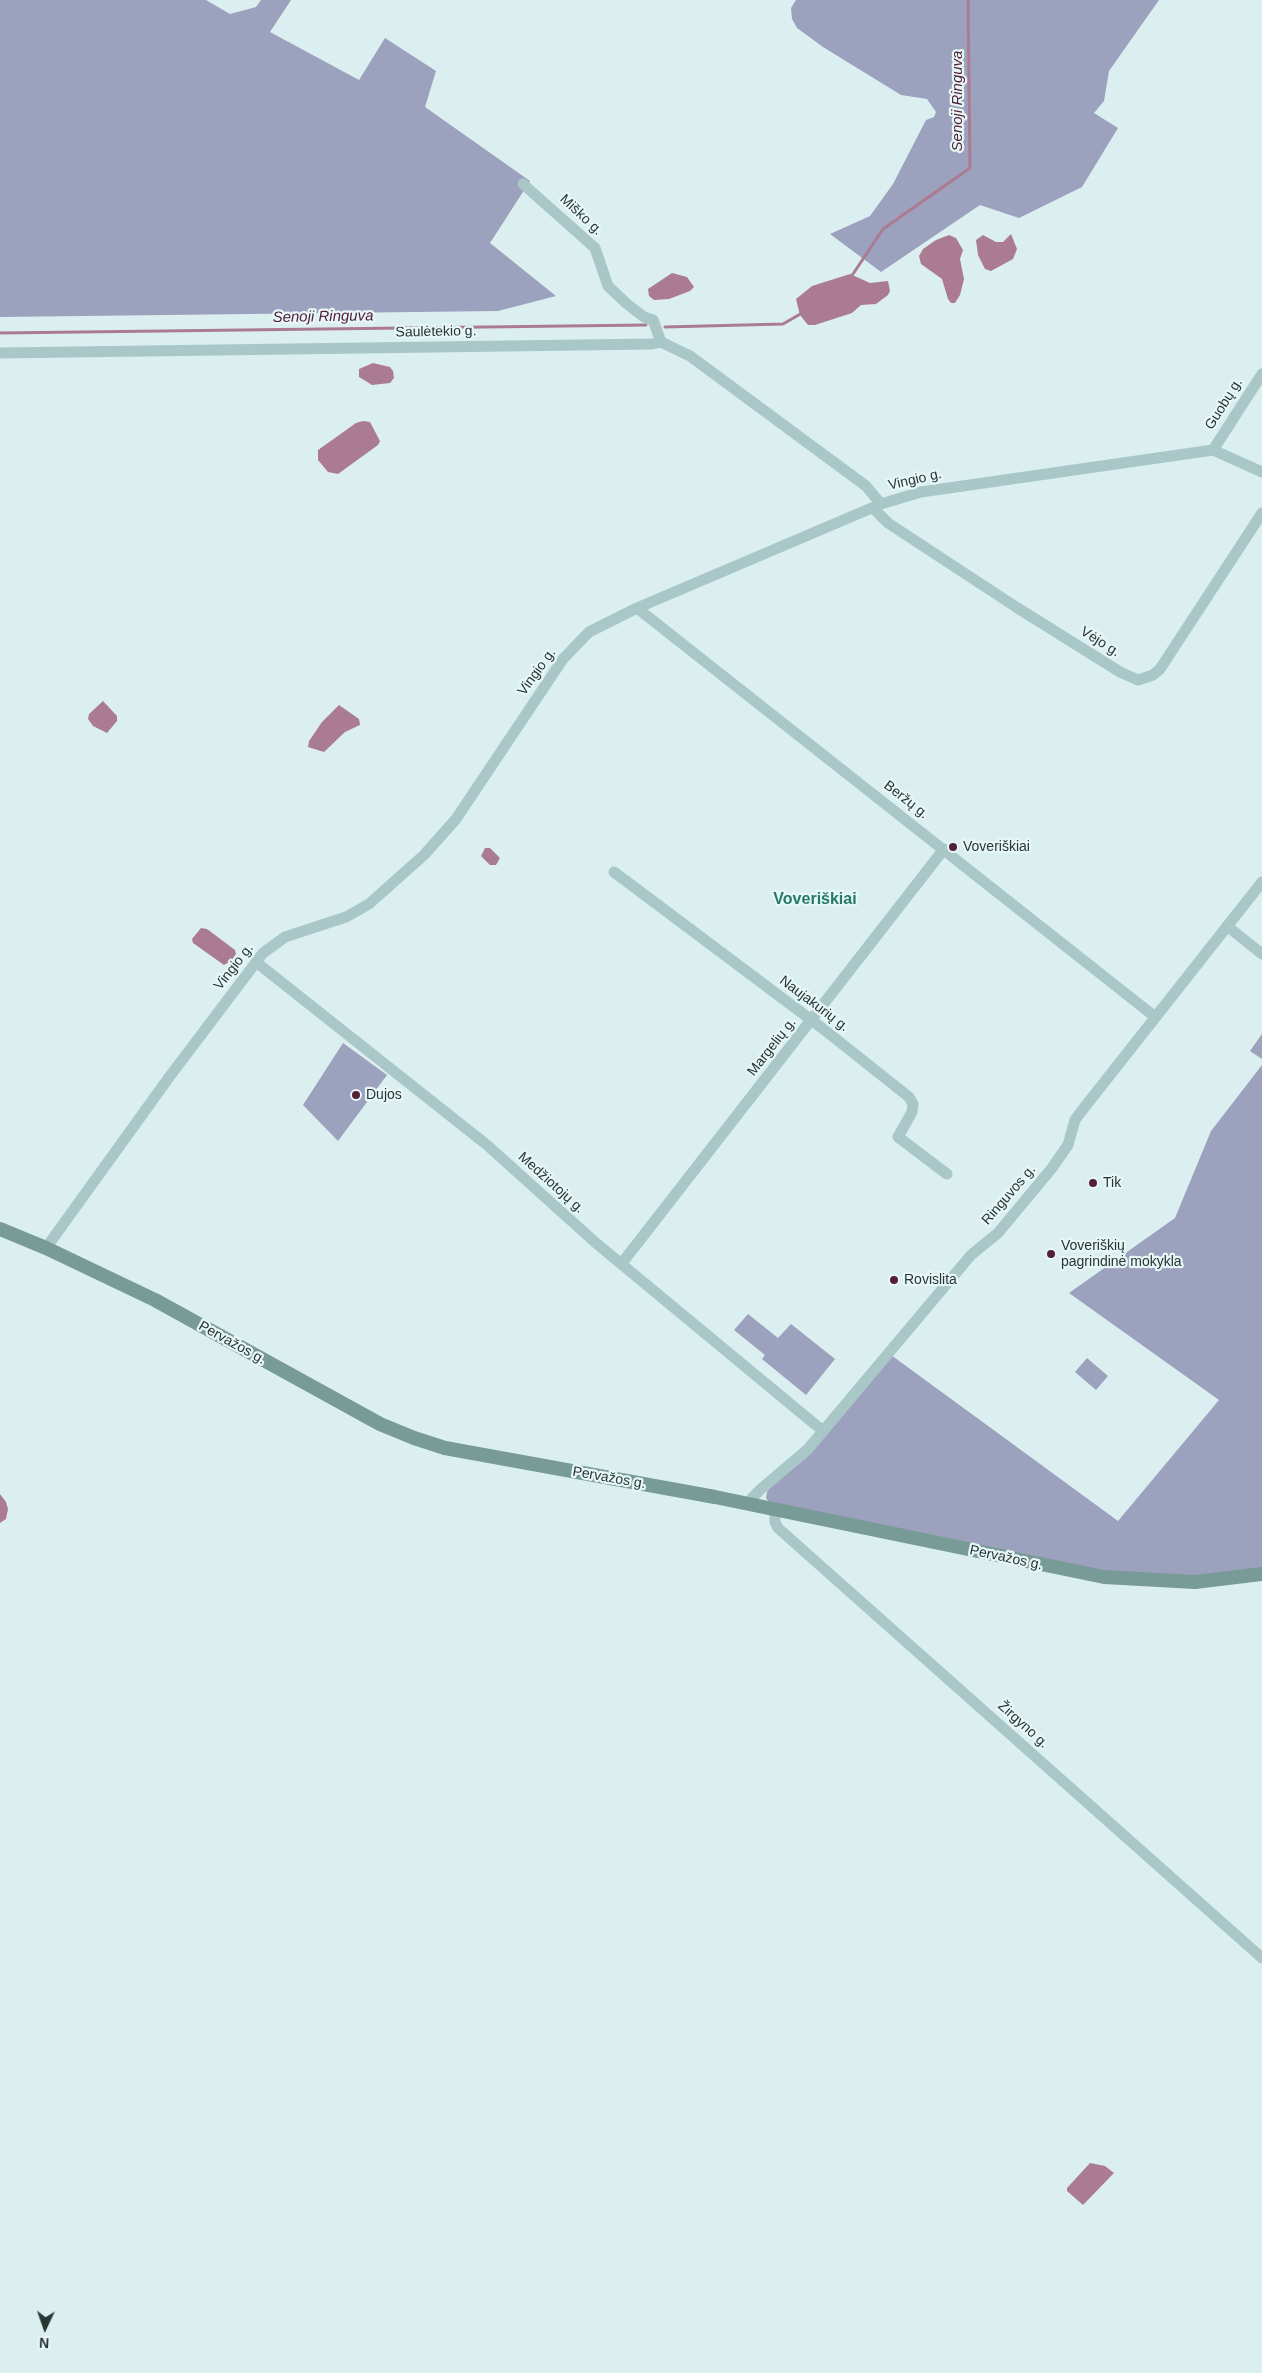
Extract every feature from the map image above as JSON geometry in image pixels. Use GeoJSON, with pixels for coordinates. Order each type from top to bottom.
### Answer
{"type":"FeatureCollection","features":[{"type":"Feature","properties":{"kind":"main road","name":"Pervažos g."},"geometry":{"type":"LineString","coordinates":[[0,1230],[46,1248],[155,1300],[363,1415],[414,1438],[486,1456],[750,1504],[1104,1577],[1195,1582],[1262,1574]]}},
{"type":"Feature","properties":{"kind":"street","name":"Miško g."},"geometry":{"type":"LineString","coordinates":[[523,184],[595,248],[608,286],[626,304],[644,317],[653,320],[662,342]]}},
{"type":"Feature","properties":{"kind":"street","name":"Saulėtekio g."},"geometry":{"type":"LineString","coordinates":[[0,353],[652,344],[662,342]]}},
{"type":"Feature","properties":{"kind":"street"},"geometry":{"type":"LineString","coordinates":[[662,342],[690,356],[866,486],[877,506]]}},
{"type":"Feature","properties":{"kind":"street","name":"Guobų g."},"geometry":{"type":"LineString","coordinates":[[1213,450],[1262,374]]}},
{"type":"Feature","properties":{"kind":"street"},"geometry":{"type":"LineString","coordinates":[[1213,450],[1262,472]]}},
{"type":"Feature","properties":{"kind":"street","name":"Vingio g."},"geometry":{"type":"LineString","coordinates":[[46,1248],[256,962],[272,945],[285,937],[346,917],[369,904],[392,886],[424,856],[456,819],[564,659],[589,632],[638,608],[877,506],[921,492],[1213,450]]}},
{"type":"Feature","properties":{"kind":"street","name":"Vėjo g."},"geometry":{"type":"LineString","coordinates":[[877,506],[888,523],[1031,617],[1120,672],[1138,680],[1153,675],[1160,669],[1262,513]]}},
{"type":"Feature","properties":{"kind":"street","name":"Beržų g."},"geometry":{"type":"LineString","coordinates":[[638,608],[1154,1016]]}},
{"type":"Feature","properties":{"kind":"street","name":"Margelių g."},"geometry":{"type":"LineString","coordinates":[[622,1263],[944,849]]}},
{"type":"Feature","properties":{"kind":"street","name":"Naujakurių g."},"geometry":{"type":"LineString","coordinates":[[614,872],[822,1028],[909,1097],[913,1104],[912,1112],[898,1137],[947,1174]]}},
{"type":"Feature","properties":{"kind":"street","name":"Ringuvos g."},"geometry":{"type":"LineString","coordinates":[[750,1504],[752,1498],[760,1489],[793,1463],[823,1431],[970,1255],[998,1233],[1058,1162],[1068,1145],[1075,1120],[1080,1113],[1122,1062],[1154,1016],[1262,882]]}},
{"type":"Feature","properties":{"kind":"street"},"geometry":{"type":"LineString","coordinates":[[1227,926],[1262,954]]}},
{"type":"Feature","properties":{"kind":"street","name":"Medžiotojų g."},"geometry":{"type":"LineString","coordinates":[[256,962],[487,1145],[596,1243],[823,1431]]}},
{"type":"Feature","properties":{"kind":"street","name":"Žirgyno g."},"geometry":{"type":"LineString","coordinates":[[775,1509],[775,1522],[778,1528],[1262,1958]]}},
{"type":"Feature","properties":{"kind":"shaded area"},"geometry":{"type":"Polygon","coordinates":[[[0,0],[206,0],[230,14],[256,7],[261,0],[291,0],[270,32],[359,80],[385,38],[436,71],[425,107],[530,181],[490,243],[556,296],[498,311],[0,317],[0,0]]]}},
{"type":"Feature","properties":{"kind":"shaded area"},"geometry":{"type":"Polygon","coordinates":[[[796,0],[1159,0],[1109,71],[1104,101],[1094,113],[1118,128],[1082,187],[1019,218],[980,205],[881,272],[830,234],[870,216],[893,184],[926,120],[934,117],[936,112],[927,99],[901,95],[823,47],[797,28],[792,19],[791,8],[796,0]]]}},
{"type":"Feature","properties":{"kind":"shaded area"},"geometry":{"type":"Polygon","coordinates":[[[1011,234],[1017,249],[1013,259],[991,271],[985,269],[978,255],[976,240],[983,235],[996,242],[1003,242],[1011,234]]]}},
{"type":"Feature","properties":{"kind":"shaded area"},"geometry":{"type":"Polygon","coordinates":[[[949,235],[956,238],[963,250],[960,259],[964,279],[960,295],[955,303],[951,303],[948,299],[942,279],[921,264],[919,256],[923,249],[936,240],[949,235]]]}},
{"type":"Feature","properties":{"kind":"shaded area"},"geometry":{"type":"Polygon","coordinates":[[[672,273],[687,277],[694,287],[690,291],[669,299],[654,300],[649,296],[648,289],[672,273]]]}},
{"type":"Feature","properties":{"kind":"shaded area"},"geometry":{"type":"Polygon","coordinates":[[[850,274],[870,283],[888,281],[890,291],[888,295],[876,304],[861,305],[852,313],[815,325],[808,325],[800,315],[796,299],[812,286],[850,274]]]}},
{"type":"Feature","properties":{"kind":"shaded area"},"geometry":{"type":"Polygon","coordinates":[[[373,363],[390,367],[394,378],[390,383],[372,385],[359,377],[359,369],[373,363]]]}},
{"type":"Feature","properties":{"kind":"shaded area"},"geometry":{"type":"Polygon","coordinates":[[[370,422],[380,441],[378,445],[338,474],[328,472],[318,460],[318,450],[356,423],[370,422]]]}},
{"type":"Feature","properties":{"kind":"shaded area"},"geometry":{"type":"Polygon","coordinates":[[[103,701],[117,716],[117,721],[107,733],[93,726],[88,719],[89,714],[103,701]]]}},
{"type":"Feature","properties":{"kind":"shaded area"},"geometry":{"type":"Polygon","coordinates":[[[339,705],[359,719],[360,725],[345,732],[324,752],[308,747],[309,741],[322,722],[339,705]]]}},
{"type":"Feature","properties":{"kind":"shaded area"},"geometry":{"type":"Polygon","coordinates":[[[485,848],[490,848],[500,858],[496,865],[490,865],[481,856],[485,848]]]}},
{"type":"Feature","properties":{"kind":"shaded area"},"geometry":{"type":"Polygon","coordinates":[[[201,928],[207,929],[235,950],[236,954],[231,961],[224,965],[193,943],[192,939],[201,928]]]}},
{"type":"Feature","properties":{"kind":"shaded area"},"geometry":{"type":"Polygon","coordinates":[[[1262,1034],[1262,1059],[1250,1051],[1262,1034]]]}},
{"type":"Feature","properties":{"kind":"shaded area"},"geometry":{"type":"Polygon","coordinates":[[[343,1043],[387,1075],[338,1141],[303,1105],[343,1043]]]}},
{"type":"Feature","properties":{"kind":"shaded area"},"geometry":{"type":"Polygon","coordinates":[[[1262,1065],[1262,1568],[1222,1576],[1161,1576],[1116,1573],[769,1502],[766,1498],[771,1486],[805,1459],[891,1355],[1118,1521],[1219,1400],[1069,1293],[1175,1218],[1211,1131],[1262,1065]]]}},
{"type":"Feature","properties":{"kind":"shaded area"},"geometry":{"type":"Polygon","coordinates":[[[748,1314],[778,1338],[791,1324],[835,1359],[806,1395],[762,1359],[765,1355],[734,1330],[748,1314]]]}},
{"type":"Feature","properties":{"kind":"shaded area"},"geometry":{"type":"Polygon","coordinates":[[[1087,1358],[1108,1376],[1096,1390],[1075,1372],[1087,1358]]]}},
{"type":"Feature","properties":{"kind":"shaded area"},"geometry":{"type":"Polygon","coordinates":[[[0,1494],[6,1502],[8,1509],[6,1519],[0,1523],[0,1494]]]}},
{"type":"Feature","properties":{"kind":"shaded area"},"geometry":{"type":"Polygon","coordinates":[[[1090,2163],[1105,2166],[1114,2173],[1083,2205],[1067,2191],[1067,2188],[1090,2163]]]}},
{"type":"Feature","properties":{"kind":"waterway","name":"Senoji Ringuva"},"geometry":{"type":"LineString","coordinates":[[851,277],[883,229],[970,168],[968,0]]}},
{"type":"Feature","properties":{"kind":"waterway","name":"Senoji Ringuva"},"geometry":{"type":"LineString","coordinates":[[665,327],[783,324],[802,313]]}},
{"type":"Feature","properties":{"kind":"waterway","name":"Senoji Ringuva"},"geometry":{"type":"LineString","coordinates":[[0,333],[646,325]]}},
{"type":"Feature","properties":{"kind":"place","name":"Voveriškiai"},"geometry":{"type":"Point","coordinates":[953,847]}},
{"type":"Feature","properties":{"kind":"place","name":"Dujos"},"geometry":{"type":"Point","coordinates":[356,1095]}},
{"type":"Feature","properties":{"kind":"place","name":"Tik"},"geometry":{"type":"Point","coordinates":[1093,1183]}},
{"type":"Feature","properties":{"kind":"place","name":"Voveriškių pagrindinė mokykla"},"geometry":{"type":"Point","coordinates":[1051,1254]}},
{"type":"Feature","properties":{"kind":"place","name":"Rovislita"},"geometry":{"type":"Point","coordinates":[894,1280]}},
{"type":"Feature","properties":{"kind":"district","name":"Voveriškiai"},"geometry":{"type":"Point","coordinates":[815,900]}}]}
